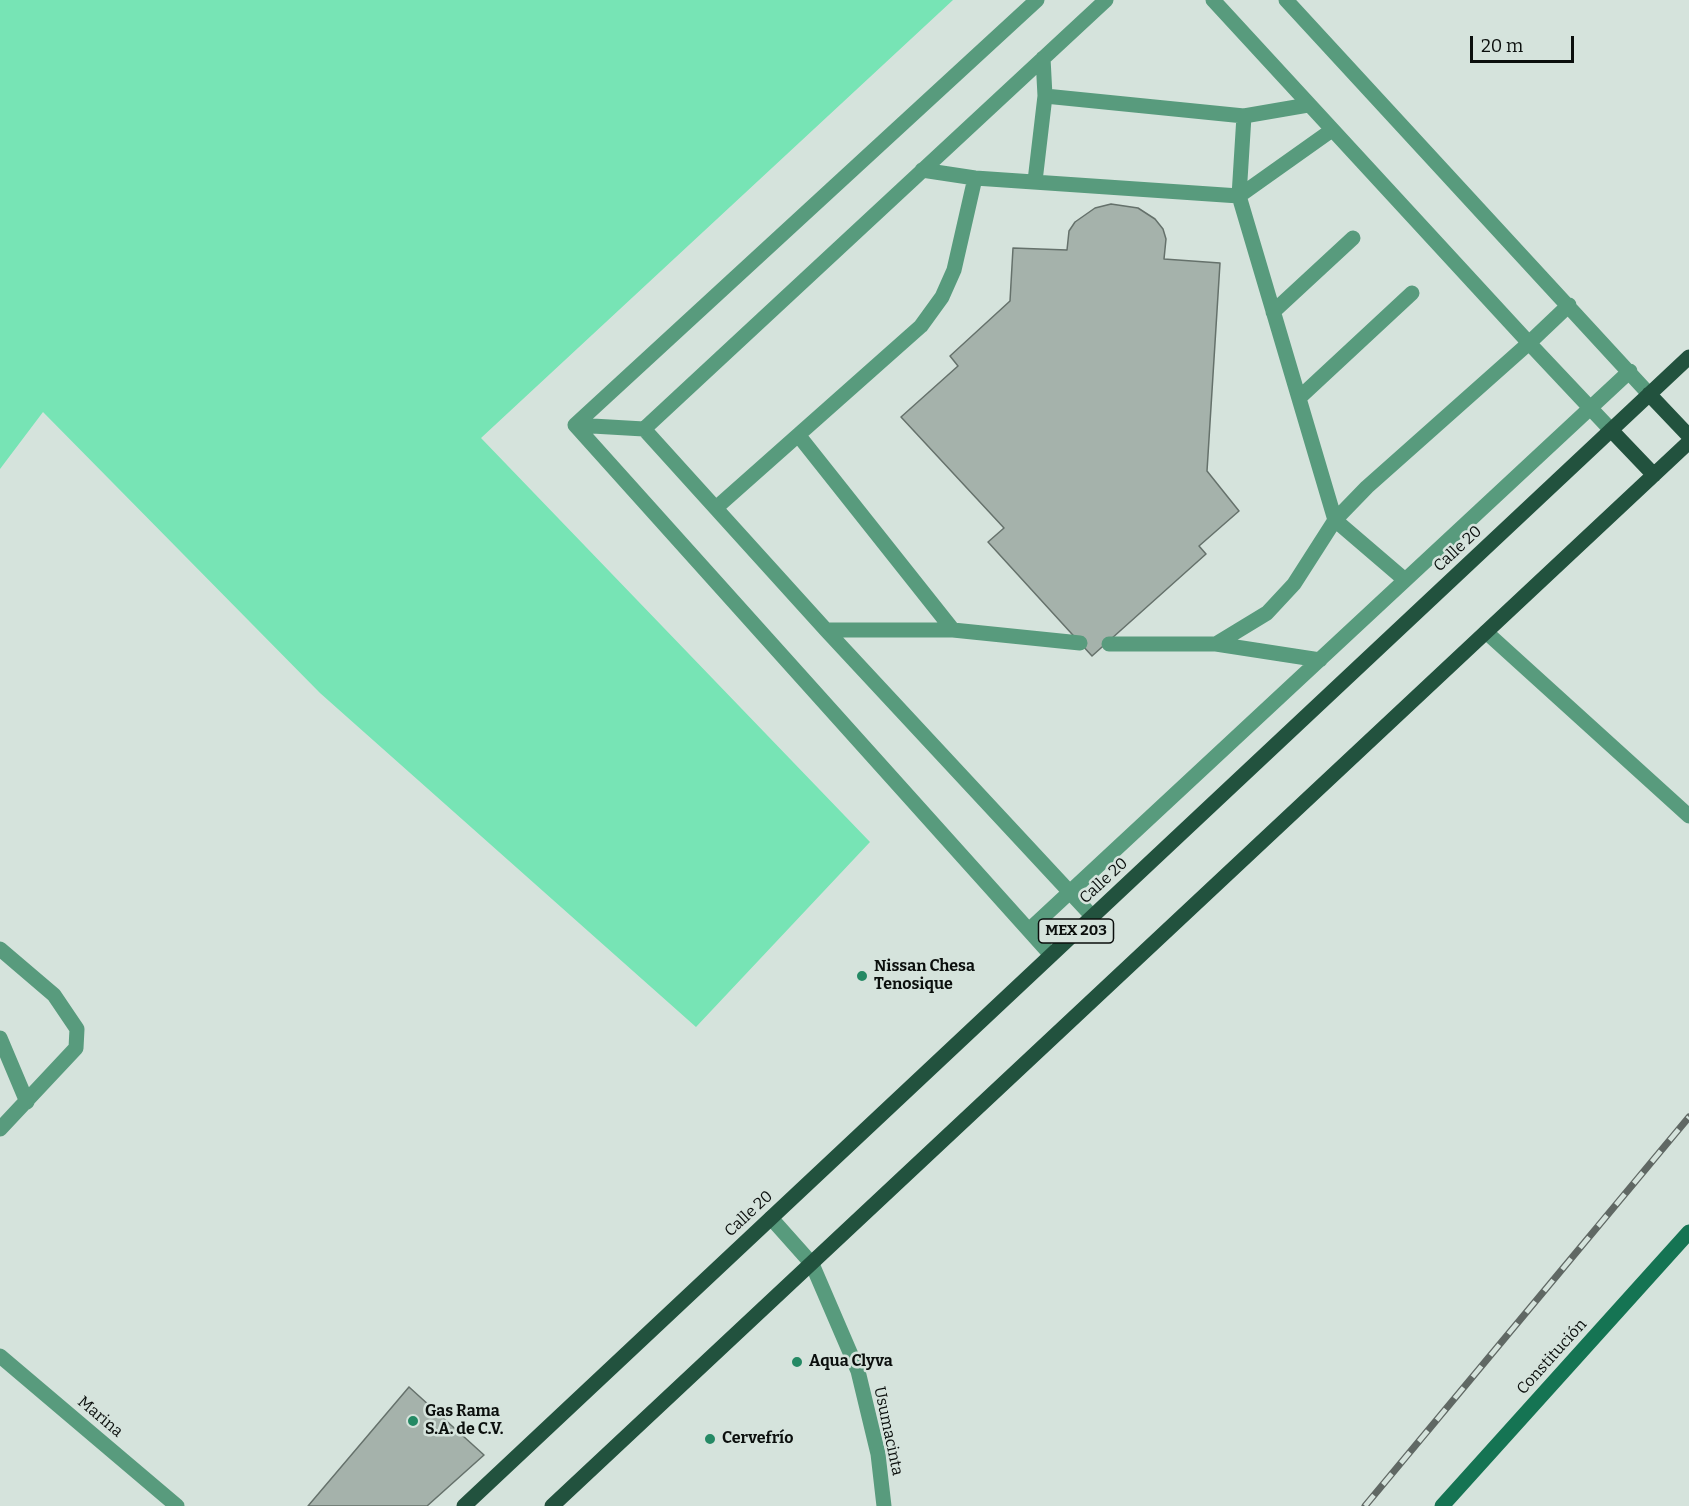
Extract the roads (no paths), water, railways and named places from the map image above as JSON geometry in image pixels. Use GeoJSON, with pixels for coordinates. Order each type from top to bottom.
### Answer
{"type":"FeatureCollection","features":[{"type":"Feature","properties":{"kind":"main road","name":"Calle 20"},"geometry":{"type":"LineString","coordinates":[[464,1506],[1689,357]]}},
{"type":"Feature","properties":{"kind":"main road"},"geometry":{"type":"LineString","coordinates":[[1649,394],[1689,436]]}},
{"type":"Feature","properties":{"kind":"main road"},"geometry":{"type":"LineString","coordinates":[[1611,430],[1654,475]]}},
{"type":"Feature","properties":{"kind":"main road"},"geometry":{"type":"LineString","coordinates":[[552,1506],[1689,442]]}},
{"type":"Feature","properties":{"kind":"main road","name":"Constitución"},"geometry":{"type":"LineString","coordinates":[[1442,1506],[1689,1232]]}},
{"type":"Feature","properties":{"kind":"street"},"geometry":{"type":"LineString","coordinates":[[575,425],[1036,0]]}},
{"type":"Feature","properties":{"kind":"street"},"geometry":{"type":"LineString","coordinates":[[644,429],[1106,0]]}},
{"type":"Feature","properties":{"kind":"street"},"geometry":{"type":"LineString","coordinates":[[1213,0],[1611,430]]}},
{"type":"Feature","properties":{"kind":"street"},"geometry":{"type":"LineString","coordinates":[[1286,0],[1649,394]]}},
{"type":"Feature","properties":{"kind":"street"},"geometry":{"type":"LineString","coordinates":[[1035,181],[1044,96],[1043,58]]}},
{"type":"Feature","properties":{"kind":"street"},"geometry":{"type":"LineString","coordinates":[[1044,96],[1244,116],[1308,105]]}},
{"type":"Feature","properties":{"kind":"street"},"geometry":{"type":"LineString","coordinates":[[1244,116],[1239,196],[1335,520],[1406,580]]}},
{"type":"Feature","properties":{"kind":"street"},"geometry":{"type":"LineString","coordinates":[[922,170],[975,178],[1239,196],[1332,130]]}},
{"type":"Feature","properties":{"kind":"street"},"geometry":{"type":"LineString","coordinates":[[717,507],[921,326],[942,297],[954,270],[975,178]]}},
{"type":"Feature","properties":{"kind":"street"},"geometry":{"type":"LineString","coordinates":[[1273,312],[1353,238]]}},
{"type":"Feature","properties":{"kind":"street"},"geometry":{"type":"LineString","coordinates":[[1299,398],[1412,293]]}},
{"type":"Feature","properties":{"kind":"street"},"geometry":{"type":"LineString","coordinates":[[1216,644],[1267,613],[1294,584],[1335,520],[1367,487],[1529,344],[1569,305]]}},
{"type":"Feature","properties":{"kind":"street"},"geometry":{"type":"LineString","coordinates":[[1029,930],[1630,371]]}},
{"type":"Feature","properties":{"kind":"street"},"geometry":{"type":"LineString","coordinates":[[575,425],[644,429],[826,630],[1092,916]]}},
{"type":"Feature","properties":{"kind":"street"},"geometry":{"type":"LineString","coordinates":[[575,425],[1051,955]]}},
{"type":"Feature","properties":{"kind":"street"},"geometry":{"type":"LineString","coordinates":[[799,436],[953,630]]}},
{"type":"Feature","properties":{"kind":"street"},"geometry":{"type":"LineString","coordinates":[[826,630],[953,630],[1080,643]]}},
{"type":"Feature","properties":{"kind":"street"},"geometry":{"type":"LineString","coordinates":[[1486,632],[1689,816]]}},
{"type":"Feature","properties":{"kind":"street"},"geometry":{"type":"LineString","coordinates":[[1108,644],[1216,644],[1320,660]]}},
{"type":"Feature","properties":{"kind":"street"},"geometry":{"type":"LineString","coordinates":[[0,949],[54,995],[77,1029],[76,1048],[0,1129]]}},
{"type":"Feature","properties":{"kind":"street"},"geometry":{"type":"LineString","coordinates":[[0,1038],[27,1102]]}},
{"type":"Feature","properties":{"kind":"street","name":"Usumacinta"},"geometry":{"type":"LineString","coordinates":[[771,1218],[812,1263],[858,1371],[878,1454],[884,1506]]}},
{"type":"Feature","properties":{"kind":"street","name":"Marina"},"geometry":{"type":"LineString","coordinates":[[0,1356],[177,1506]]}},
{"type":"Feature","properties":{"kind":"railway"},"geometry":{"type":"LineString","coordinates":[[1365,1506],[1689,1117]]}},
{"type":"Feature","properties":{"kind":"place","name":"Nissan Chesa Tenosique"},"geometry":{"type":"Point","coordinates":[862,976]}},
{"type":"Feature","properties":{"kind":"place","name":"Aqua Clyva"},"geometry":{"type":"Point","coordinates":[797,1362]}},
{"type":"Feature","properties":{"kind":"place","name":"Gas Rama S.A. de C.V."},"geometry":{"type":"Point","coordinates":[413,1421]}},
{"type":"Feature","properties":{"kind":"place","name":"Cervefrío"},"geometry":{"type":"Point","coordinates":[710,1439]}}]}
